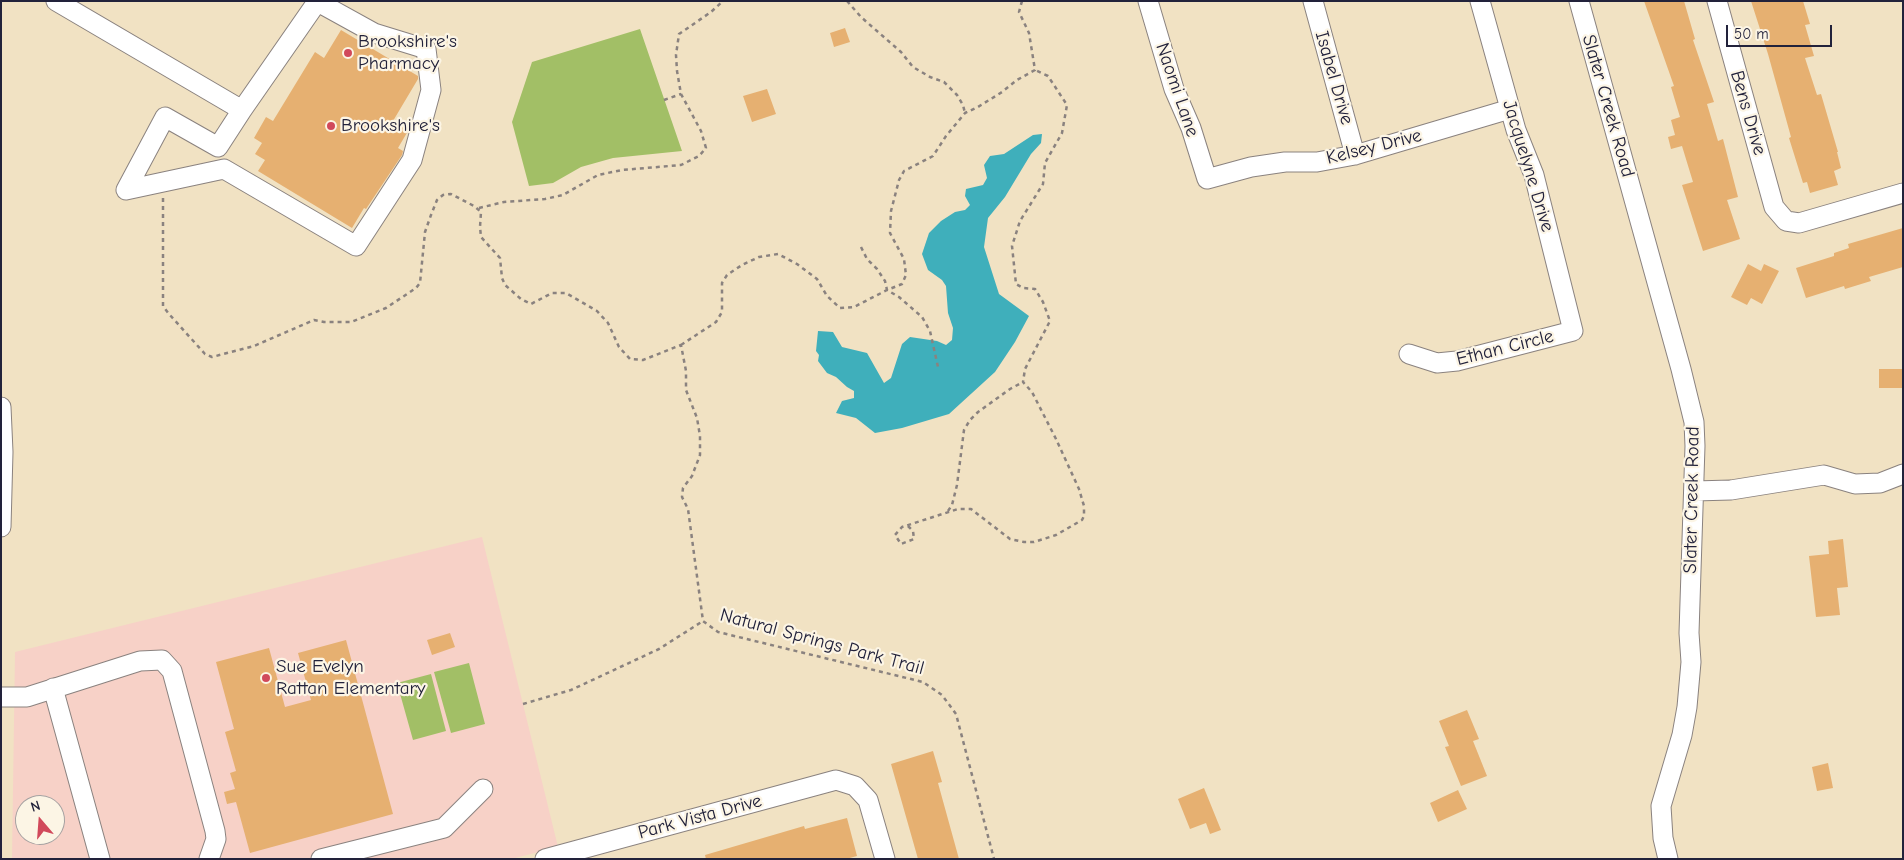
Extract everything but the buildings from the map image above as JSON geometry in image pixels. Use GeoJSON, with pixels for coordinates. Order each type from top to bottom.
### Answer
{"type":"FeatureCollection","features":[{"type":"Feature","properties":{"kind":"street"},"geometry":{"type":"LineString","coordinates":[[56,1],[242,110]]}},
{"type":"Feature","properties":{"kind":"street","name":"Naomi Lane"},"geometry":{"type":"LineString","coordinates":[[1148,1],[1174,89],[1191,128],[1207,179]]}},
{"type":"Feature","properties":{"kind":"street","name":"Isabel Drive"},"geometry":{"type":"LineString","coordinates":[[1313,1],[1355,155]]}},
{"type":"Feature","properties":{"kind":"street","name":"Jacquelyne Drive"},"geometry":{"type":"LineString","coordinates":[[1480,1],[1516,130],[1534,175],[1573,331]]}},
{"type":"Feature","properties":{"kind":"street","name":"Slater Creek Road"},"geometry":{"type":"LineString","coordinates":[[1579,1],[1681,368],[1694,422],[1694,491],[1689,633],[1691,662],[1687,707],[1682,735],[1661,806],[1663,838],[1668,859]]}},
{"type":"Feature","properties":{"kind":"street","name":"Bens Drive"},"geometry":{"type":"LineString","coordinates":[[1717,1],[1774,207],[1786,221],[1799,223],[1903,194]]}},
{"type":"Feature","properties":{"kind":"street"},"geometry":{"type":"LineString","coordinates":[[218,146],[316,2],[374,33],[426,49],[431,90],[412,160],[356,246],[224,169],[126,190],[165,117],[218,146],[224,169]]}},
{"type":"Feature","properties":{"kind":"street","name":"Kelsey Drive"},"geometry":{"type":"LineString","coordinates":[[1207,179],[1251,167],[1285,162],[1317,162],[1355,155],[1510,109]]}},
{"type":"Feature","properties":{"kind":"street","name":"Ethan Circle"},"geometry":{"type":"LineString","coordinates":[[1409,354],[1437,363],[1457,361],[1573,331]]}},
{"type":"Feature","properties":{"kind":"street"},"geometry":{"type":"LineString","coordinates":[[1,406],[3,452],[1,527]]}},
{"type":"Feature","properties":{"kind":"street"},"geometry":{"type":"LineString","coordinates":[[1694,491],[1731,490],[1824,475],[1855,484],[1880,483],[1903,474]]}},
{"type":"Feature","properties":{"kind":"street"},"geometry":{"type":"LineString","coordinates":[[1,697],[27,696],[140,661],[162,660],[172,671],[215,831],[216,839],[209,859]]}},
{"type":"Feature","properties":{"kind":"street"},"geometry":{"type":"LineString","coordinates":[[53,688],[100,859]]}},
{"type":"Feature","properties":{"kind":"street","name":"Park Vista Drive"},"geometry":{"type":"LineString","coordinates":[[545,859],[836,780],[855,786],[868,800],[885,859]]}},
{"type":"Feature","properties":{"kind":"street"},"geometry":{"type":"LineString","coordinates":[[321,859],[444,828],[483,789]]}},
{"type":"Feature","properties":{"kind":"path"},"geometry":{"type":"LineString","coordinates":[[477,209],[504,202],[545,199],[563,195],[598,175],[622,170],[681,164],[699,156],[706,148],[691,110],[681,94],[676,63],[679,34],[711,12],[723,1]]}},
{"type":"Feature","properties":{"kind":"path"},"geometry":{"type":"LineString","coordinates":[[848,1],[861,17],[914,67],[930,77],[944,82],[957,95],[965,113]]}},
{"type":"Feature","properties":{"kind":"path"},"geometry":{"type":"LineString","coordinates":[[1022,1],[1019,12],[1029,33],[1035,70]]}},
{"type":"Feature","properties":{"kind":"path"},"geometry":{"type":"LineString","coordinates":[[162,182],[163,306],[205,354],[212,358],[254,346],[314,320],[351,322],[386,308],[416,288],[420,283],[425,232],[437,200],[443,195],[451,194],[481,212],[481,237],[500,258],[502,278],[505,285],[521,299],[531,304],[552,293],[566,293],[597,310],[608,323],[619,347],[630,359],[643,360],[681,345],[716,322],[722,312],[722,283],[727,275],[742,264],[759,257],[778,254],[797,264],[817,278],[827,296],[840,308],[854,307],[902,284],[906,275],[904,259],[890,233],[891,211],[899,180],[904,171],[933,156],[946,136],[965,113],[978,107],[1035,70]]}},
{"type":"Feature","properties":{"kind":"path"},"geometry":{"type":"LineString","coordinates":[[908,526],[913,531],[914,539],[901,544],[895,535],[902,527],[948,511],[971,509],[1010,539],[1024,542],[1045,540],[1082,520],[1084,506],[1079,489],[1044,412],[1032,392],[1023,382],[1024,370],[1050,321],[1035,289],[1024,288],[1016,284],[1012,246],[1020,221],[1043,184],[1045,163],[1062,133],[1067,105],[1048,76],[1035,70]]}},
{"type":"Feature","properties":{"kind":"path"},"geometry":{"type":"LineString","coordinates":[[664,100],[681,94]]}},
{"type":"Feature","properties":{"kind":"path"},"geometry":{"type":"LineString","coordinates":[[861,247],[867,259],[885,281],[887,290],[899,297],[922,317],[930,331],[938,366]]}},
{"type":"Feature","properties":{"kind":"path","name":"Natural Springs Park Trail"},"geometry":{"type":"LineString","coordinates":[[681,345],[686,371],[686,390],[697,418],[700,436],[700,456],[692,476],[683,488],[682,497],[688,509],[704,622],[718,632],[923,682],[942,695],[956,714],[994,859]]}},
{"type":"Feature","properties":{"kind":"path"},"geometry":{"type":"LineString","coordinates":[[948,511],[952,505],[957,485],[964,430],[978,412],[1010,388],[1023,382]]}},
{"type":"Feature","properties":{"kind":"path"},"geometry":{"type":"LineString","coordinates":[[523,704],[571,690],[658,649],[704,622]]}},
{"type":"Feature","properties":{"kind":"shaded area","name":"Sue Evelyn Rattan Elementary"},"geometry":{"type":"Polygon","coordinates":[[[482,537],[558,847],[511,859],[12,859],[15,652],[482,537]]]}},
{"type":"Feature","properties":{"kind":"green space"},"geometry":{"type":"Polygon","coordinates":[[[640,29],[682,151],[613,158],[581,167],[553,183],[529,186],[512,122],[532,62],[640,29]]]}},
{"type":"Feature","properties":{"kind":"green space"},"geometry":{"type":"Polygon","coordinates":[[[469,663],[485,724],[451,733],[434,672],[469,663]]]}},
{"type":"Feature","properties":{"kind":"green space"},"geometry":{"type":"Polygon","coordinates":[[[431,674],[446,731],[413,740],[397,683],[431,674]]]}},
{"type":"Feature","properties":{"kind":"water"},"geometry":{"type":"Polygon","coordinates":[[[1042,134],[1041,143],[1031,154],[1005,197],[988,218],[984,247],[999,294],[1029,316],[1015,342],[995,372],[949,414],[902,428],[875,433],[856,418],[836,413],[842,401],[854,398],[854,391],[836,377],[827,373],[818,361],[819,355],[816,351],[818,331],[833,332],[842,347],[867,353],[884,383],[891,378],[902,344],[910,337],[937,341],[946,345],[952,340],[953,328],[948,313],[946,286],[942,280],[928,270],[922,254],[929,233],[941,221],[955,212],[965,210],[970,205],[965,196],[966,189],[983,185],[987,178],[984,165],[990,156],[1004,154],[1033,135],[1042,134]]]}},
{"type":"Feature","properties":{"kind":"place","name":"Brookshire's Pharmacy"},"geometry":{"type":"Point","coordinates":[348,53]}},
{"type":"Feature","properties":{"kind":"place","name":"Brookshire's"},"geometry":{"type":"Point","coordinates":[331,126]}},
{"type":"Feature","properties":{"kind":"place","name":"Sue Evelyn Rattan Elementary"},"geometry":{"type":"Point","coordinates":[266,678]}}]}
